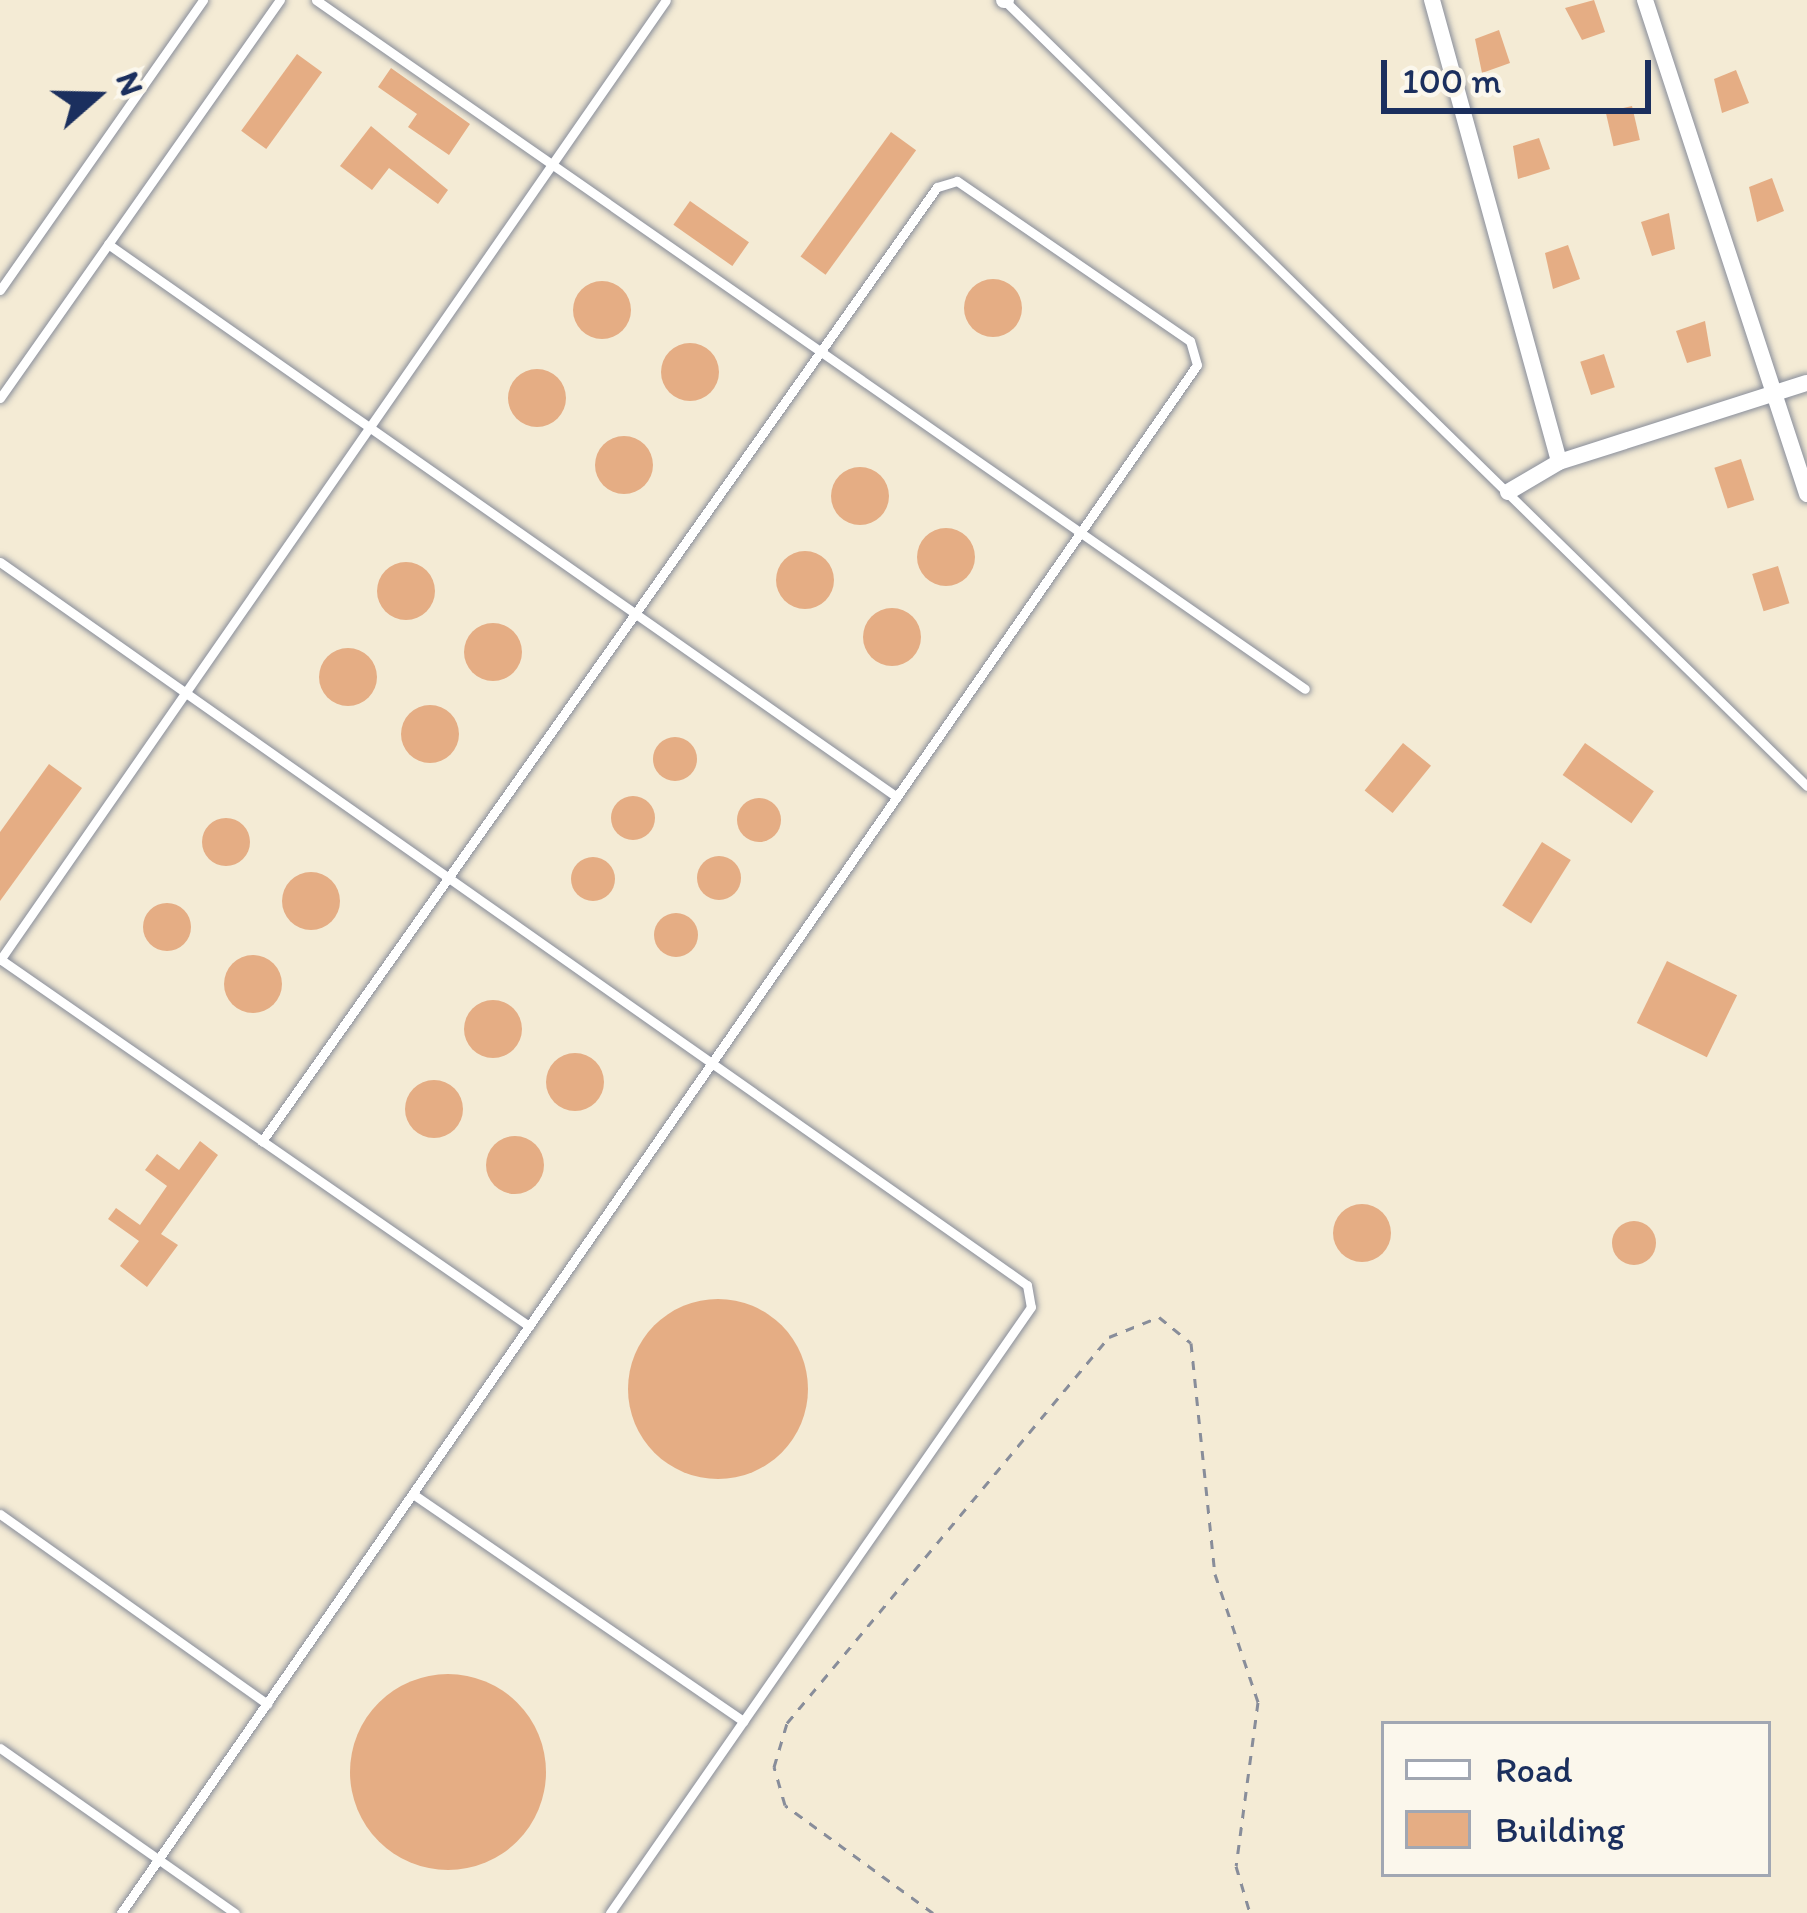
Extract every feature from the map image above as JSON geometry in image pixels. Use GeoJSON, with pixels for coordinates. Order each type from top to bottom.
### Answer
{"type":"FeatureCollection","features":[{"type":"Feature","properties":{"kind":"street"},"geometry":{"type":"LineString","coordinates":[[1432,0],[1559,462]]}},
{"type":"Feature","properties":{"kind":"street"},"geometry":{"type":"LineString","coordinates":[[1645,0],[1807,494]]}},
{"type":"Feature","properties":{"kind":"street"},"geometry":{"type":"LineString","coordinates":[[1508,492],[1559,462],[1807,383]]}},
{"type":"Feature","properties":{"kind":"lane"},"geometry":{"type":"LineString","coordinates":[[0,290],[203,0]]}},
{"type":"Feature","properties":{"kind":"lane"},"geometry":{"type":"LineString","coordinates":[[0,398],[280,0]]}},
{"type":"Feature","properties":{"kind":"lane"},"geometry":{"type":"LineString","coordinates":[[316,0],[1305,689]]}},
{"type":"Feature","properties":{"kind":"lane"},"geometry":{"type":"LineString","coordinates":[[529,1326],[0,959],[666,0]]}},
{"type":"Feature","properties":{"kind":"lane"},"geometry":{"type":"LineString","coordinates":[[1005,0],[1807,786]]}},
{"type":"Feature","properties":{"kind":"lane"},"geometry":{"type":"LineString","coordinates":[[121,1913],[1197,365],[1190,341],[957,181],[938,187],[262,1141]]}},
{"type":"Feature","properties":{"kind":"lane"},"geometry":{"type":"LineString","coordinates":[[108,244],[897,797]]}},
{"type":"Feature","properties":{"kind":"lane"},"geometry":{"type":"LineString","coordinates":[[0,562],[1028,1285],[1031,1307],[610,1913]]}},
{"type":"Feature","properties":{"kind":"lane"},"geometry":{"type":"LineString","coordinates":[[412,1494],[743,1721]]}},
{"type":"Feature","properties":{"kind":"lane"},"geometry":{"type":"LineString","coordinates":[[0,1514],[267,1703]]}},
{"type":"Feature","properties":{"kind":"lane"},"geometry":{"type":"LineString","coordinates":[[0,1748],[236,1913]]}},
{"type":"Feature","properties":{"kind":"path"},"geometry":{"type":"LineString","coordinates":[[933,1913],[785,1805],[774,1767],[787,1723],[1109,1337],[1159,1317],[1191,1343],[1215,1574],[1258,1702],[1236,1866],[1250,1913]]}},
{"type":"Feature","properties":{"kind":"building"},"geometry":{"type":"Polygon","coordinates":[[[1594,0],[1605,32],[1582,40],[1565,8],[1594,0]]]}},
{"type":"Feature","properties":{"kind":"building"},"geometry":{"type":"Polygon","coordinates":[[[1499,30],[1510,63],[1482,73],[1475,39],[1499,30]]]}},
{"type":"Feature","properties":{"kind":"building"},"geometry":{"type":"Polygon","coordinates":[[[297,54],[322,72],[266,149],[241,131],[297,54]]]}},
{"type":"Feature","properties":{"kind":"building"},"geometry":{"type":"Polygon","coordinates":[[[391,68],[470,124],[449,155],[408,127],[417,114],[378,87],[391,68]]]}},
{"type":"Feature","properties":{"kind":"building"},"geometry":{"type":"Polygon","coordinates":[[[1736,70],[1749,103],[1722,113],[1714,79],[1736,70]]]}},
{"type":"Feature","properties":{"kind":"building"},"geometry":{"type":"Polygon","coordinates":[[[1632,106],[1640,140],[1614,146],[1606,112],[1632,106]]]}},
{"type":"Feature","properties":{"kind":"building"},"geometry":{"type":"Polygon","coordinates":[[[371,126],[448,190],[438,204],[389,168],[372,190],[340,166],[371,126]]]}},
{"type":"Feature","properties":{"kind":"building"},"geometry":{"type":"Polygon","coordinates":[[[891,132],[916,150],[826,275],[800,257],[891,132]]]}},
{"type":"Feature","properties":{"kind":"building"},"geometry":{"type":"Polygon","coordinates":[[[1539,138],[1550,169],[1518,179],[1513,146],[1539,138]]]}},
{"type":"Feature","properties":{"kind":"building"},"geometry":{"type":"Polygon","coordinates":[[[1772,178],[1784,211],[1757,222],[1749,187],[1772,178]]]}},
{"type":"Feature","properties":{"kind":"building"},"geometry":{"type":"Polygon","coordinates":[[[690,201],[749,242],[732,266],[673,225],[690,201]]]}},
{"type":"Feature","properties":{"kind":"building"},"geometry":{"type":"Polygon","coordinates":[[[1669,213],[1675,249],[1652,256],[1641,222],[1669,213]]]}},
{"type":"Feature","properties":{"kind":"building"},"geometry":{"type":"Polygon","coordinates":[[[1568,245],[1580,279],[1553,289],[1545,253],[1568,245]]]}},
{"type":"Feature","properties":{"kind":"building"},"geometry":{"type":"Polygon","coordinates":[[[993,279],[1014,287],[1022,308],[1014,329],[993,337],[972,329],[964,308],[972,287],[993,279]]]}},
{"type":"Feature","properties":{"kind":"building"},"geometry":{"type":"Polygon","coordinates":[[[602,281],[623,289],[631,310],[623,331],[602,339],[581,331],[573,310],[581,289],[602,281]]]}},
{"type":"Feature","properties":{"kind":"building"},"geometry":{"type":"Polygon","coordinates":[[[1705,321],[1711,356],[1687,363],[1676,331],[1705,321]]]}},
{"type":"Feature","properties":{"kind":"building"},"geometry":{"type":"Polygon","coordinates":[[[690,343],[711,351],[719,372],[711,393],[690,401],[669,393],[661,372],[669,351],[690,343]]]}},
{"type":"Feature","properties":{"kind":"building"},"geometry":{"type":"Polygon","coordinates":[[[1604,354],[1615,387],[1591,395],[1580,362],[1604,354]]]}},
{"type":"Feature","properties":{"kind":"building"},"geometry":{"type":"Polygon","coordinates":[[[537,369],[558,377],[566,398],[558,419],[537,427],[516,419],[508,398],[516,377],[537,369]]]}},
{"type":"Feature","properties":{"kind":"building"},"geometry":{"type":"Polygon","coordinates":[[[624,436],[645,444],[653,465],[645,486],[624,494],[603,486],[595,465],[603,444],[624,436]]]}},
{"type":"Feature","properties":{"kind":"building"},"geometry":{"type":"Polygon","coordinates":[[[1741,459],[1754,500],[1728,509],[1714,468],[1741,459]]]}},
{"type":"Feature","properties":{"kind":"building"},"geometry":{"type":"Polygon","coordinates":[[[860,467],[881,475],[889,496],[881,517],[860,525],[839,517],[831,496],[839,475],[860,467]]]}},
{"type":"Feature","properties":{"kind":"building"},"geometry":{"type":"Polygon","coordinates":[[[946,528],[967,536],[975,557],[967,578],[946,586],[925,578],[917,557],[925,536],[946,528]]]}},
{"type":"Feature","properties":{"kind":"building"},"geometry":{"type":"Polygon","coordinates":[[[805,551],[826,559],[834,580],[826,601],[805,609],[784,601],[776,580],[784,559],[805,551]]]}},
{"type":"Feature","properties":{"kind":"building"},"geometry":{"type":"Polygon","coordinates":[[[406,562],[427,570],[435,591],[427,612],[406,620],[385,612],[377,591],[385,570],[406,562]]]}},
{"type":"Feature","properties":{"kind":"building"},"geometry":{"type":"Polygon","coordinates":[[[1778,566],[1789,603],[1764,611],[1752,574],[1778,566]]]}},
{"type":"Feature","properties":{"kind":"building"},"geometry":{"type":"Polygon","coordinates":[[[892,608],[913,616],[921,637],[913,658],[892,666],[871,658],[863,637],[871,616],[892,608]]]}},
{"type":"Feature","properties":{"kind":"building"},"geometry":{"type":"Polygon","coordinates":[[[493,623],[514,631],[522,652],[514,673],[493,681],[472,673],[464,652],[472,631],[493,623]]]}},
{"type":"Feature","properties":{"kind":"building"},"geometry":{"type":"Polygon","coordinates":[[[348,648],[369,656],[377,677],[369,698],[348,706],[327,698],[319,677],[327,656],[348,648]]]}},
{"type":"Feature","properties":{"kind":"building"},"geometry":{"type":"Polygon","coordinates":[[[430,705],[451,713],[459,734],[451,755],[430,763],[409,755],[401,734],[409,713],[430,705]]]}},
{"type":"Feature","properties":{"kind":"building"},"geometry":{"type":"Polygon","coordinates":[[[675,737],[690,744],[697,759],[690,774],[675,781],[660,774],[653,759],[660,744],[675,737]]]}},
{"type":"Feature","properties":{"kind":"building"},"geometry":{"type":"Polygon","coordinates":[[[1403,743],[1431,766],[1393,813],[1365,790],[1403,743]]]}},
{"type":"Feature","properties":{"kind":"building"},"geometry":{"type":"Polygon","coordinates":[[[1585,743],[1654,791],[1631,823],[1563,775],[1585,743]]]}},
{"type":"Feature","properties":{"kind":"building"},"geometry":{"type":"Polygon","coordinates":[[[49,764],[82,788],[0,901],[0,832],[49,764]]]}},
{"type":"Feature","properties":{"kind":"building"},"geometry":{"type":"Polygon","coordinates":[[[633,796],[648,803],[655,818],[648,833],[633,840],[618,833],[611,818],[618,803],[633,796]]]}},
{"type":"Feature","properties":{"kind":"building"},"geometry":{"type":"Polygon","coordinates":[[[759,798],[774,805],[781,820],[774,835],[759,842],[744,835],[737,820],[744,805],[759,798]]]}},
{"type":"Feature","properties":{"kind":"building"},"geometry":{"type":"Polygon","coordinates":[[[226,818],[243,825],[250,842],[243,859],[226,866],[209,859],[202,842],[209,825],[226,818]]]}},
{"type":"Feature","properties":{"kind":"building"},"geometry":{"type":"Polygon","coordinates":[[[1542,842],[1571,860],[1531,924],[1502,906],[1542,842]]]}},
{"type":"Feature","properties":{"kind":"building"},"geometry":{"type":"Polygon","coordinates":[[[719,856],[734,863],[741,878],[734,893],[719,900],[704,893],[697,878],[704,863],[719,856]]]}},
{"type":"Feature","properties":{"kind":"building"},"geometry":{"type":"Polygon","coordinates":[[[593,857],[608,864],[615,879],[608,894],[593,901],[578,894],[571,879],[578,864],[593,857]]]}},
{"type":"Feature","properties":{"kind":"building"},"geometry":{"type":"Polygon","coordinates":[[[311,872],[332,880],[340,901],[332,922],[311,930],[290,922],[282,901],[290,880],[311,872]]]}},
{"type":"Feature","properties":{"kind":"building"},"geometry":{"type":"Polygon","coordinates":[[[167,903],[184,910],[191,927],[184,944],[167,951],[150,944],[143,927],[150,910],[167,903]]]}},
{"type":"Feature","properties":{"kind":"building"},"geometry":{"type":"Polygon","coordinates":[[[676,913],[691,920],[698,935],[691,950],[676,957],[661,950],[654,935],[661,920],[676,913]]]}},
{"type":"Feature","properties":{"kind":"building"},"geometry":{"type":"Polygon","coordinates":[[[253,955],[274,963],[282,984],[274,1005],[253,1013],[232,1005],[224,984],[232,963],[253,955]]]}},
{"type":"Feature","properties":{"kind":"building"},"geometry":{"type":"Polygon","coordinates":[[[1667,961],[1737,995],[1707,1057],[1637,1023],[1667,961]]]}},
{"type":"Feature","properties":{"kind":"building"},"geometry":{"type":"Polygon","coordinates":[[[493,1000],[514,1008],[522,1029],[514,1050],[493,1058],[472,1050],[464,1029],[472,1008],[493,1000]]]}},
{"type":"Feature","properties":{"kind":"building"},"geometry":{"type":"Polygon","coordinates":[[[575,1053],[596,1061],[604,1082],[596,1103],[575,1111],[554,1103],[546,1082],[554,1061],[575,1053]]]}},
{"type":"Feature","properties":{"kind":"building"},"geometry":{"type":"Polygon","coordinates":[[[434,1080],[455,1088],[463,1109],[455,1130],[434,1138],[413,1130],[405,1109],[413,1088],[434,1080]]]}},
{"type":"Feature","properties":{"kind":"building"},"geometry":{"type":"Polygon","coordinates":[[[515,1136],[536,1144],[544,1165],[536,1186],[515,1194],[494,1186],[486,1165],[494,1144],[515,1136]]]}},
{"type":"Feature","properties":{"kind":"building"},"geometry":{"type":"Polygon","coordinates":[[[200,1141],[218,1155],[161,1234],[178,1245],[147,1287],[120,1266],[139,1241],[108,1219],[116,1208],[140,1225],[167,1186],[145,1170],[157,1154],[179,1170],[200,1141]]]}},
{"type":"Feature","properties":{"kind":"building"},"geometry":{"type":"Polygon","coordinates":[[[1362,1204],[1383,1212],[1391,1233],[1383,1254],[1362,1262],[1341,1254],[1333,1233],[1341,1212],[1362,1204]]]}},
{"type":"Feature","properties":{"kind":"building"},"geometry":{"type":"Polygon","coordinates":[[[1634,1221],[1650,1227],[1656,1243],[1650,1259],[1634,1265],[1618,1259],[1612,1243],[1618,1227],[1634,1221]]]}},
{"type":"Feature","properties":{"kind":"building"},"geometry":{"type":"Polygon","coordinates":[[[718,1299],[752,1306],[781,1326],[801,1355],[808,1389],[801,1423],[781,1452],[752,1472],[718,1479],[684,1472],[655,1452],[635,1423],[628,1389],[635,1355],[655,1326],[684,1306],[718,1299]]]}},
{"type":"Feature","properties":{"kind":"building"},"geometry":{"type":"Polygon","coordinates":[[[448,1674],[486,1681],[518,1702],[539,1734],[546,1772],[539,1810],[518,1842],[486,1863],[448,1870],[410,1863],[378,1842],[357,1810],[350,1772],[357,1734],[378,1702],[410,1681],[448,1674]]]}}]}
